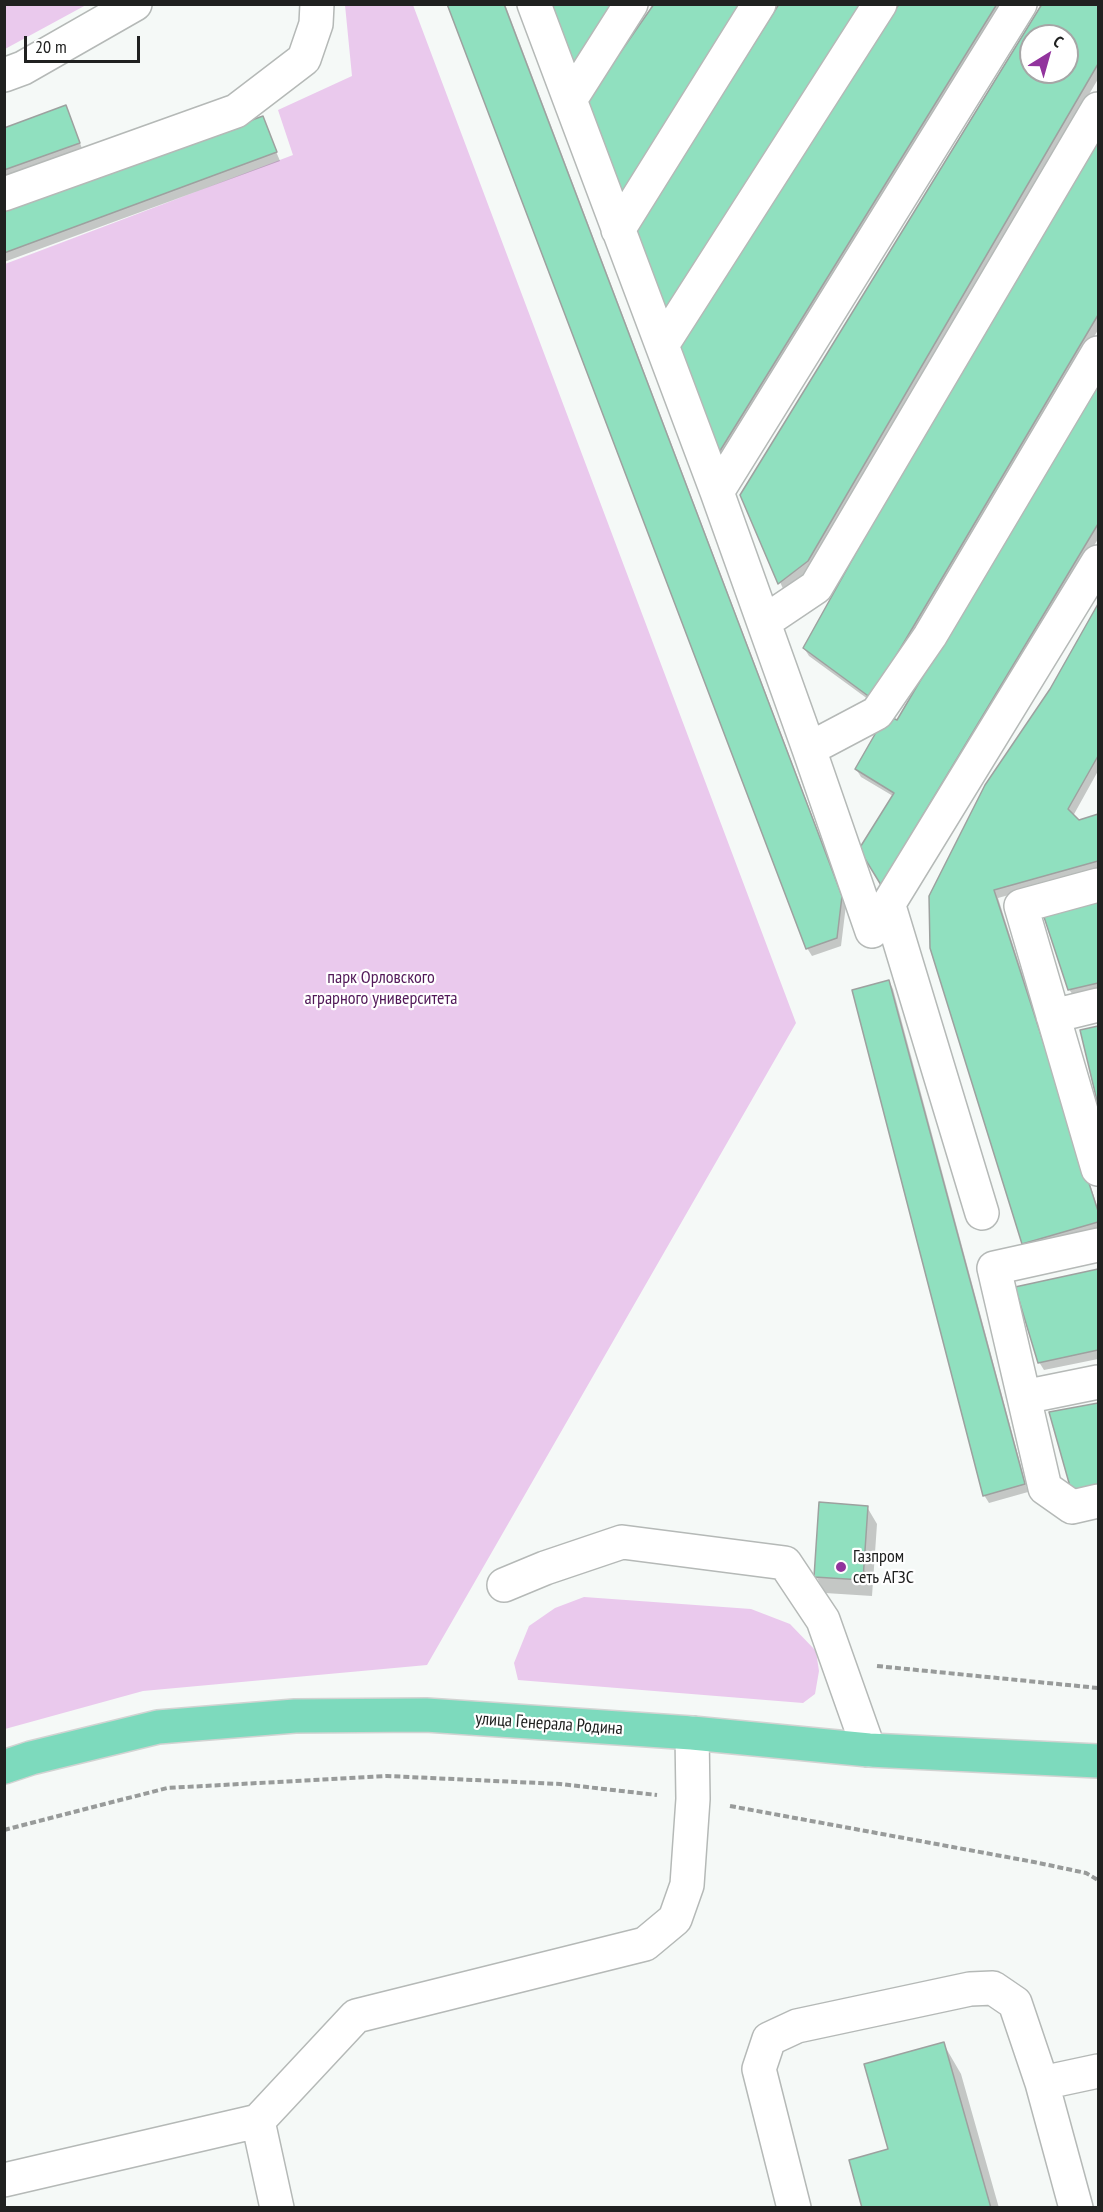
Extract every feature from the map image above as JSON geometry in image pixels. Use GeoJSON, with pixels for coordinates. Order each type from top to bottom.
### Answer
{"type":"FeatureCollection","features":[{"type":"Feature","properties":{"kind":"main road","name":"улица Генерала Родина"},"geometry":{"type":"LineString","coordinates":[[4,1767],[31,1758],[158,1727],[296,1716],[426,1715],[692,1733],[868,1750],[1098,1761]]}},
{"type":"Feature","properties":{"kind":"street"},"geometry":{"type":"LineString","coordinates":[[4,75],[23,68],[135,4]]}},
{"type":"Feature","properties":{"kind":"street"},"geometry":{"type":"LineString","coordinates":[[4,194],[236,111],[304,59],[316,24],[317,4]]}},
{"type":"Feature","properties":{"kind":"street"},"geometry":{"type":"LineString","coordinates":[[534,4],[717,492],[872,931],[1098,562]]}},
{"type":"Feature","properties":{"kind":"street"},"geometry":{"type":"LineString","coordinates":[[570,100],[631,4]]}},
{"type":"Feature","properties":{"kind":"street"},"geometry":{"type":"LineString","coordinates":[[618,230],[759,4]]}},
{"type":"Feature","properties":{"kind":"street"},"geometry":{"type":"LineString","coordinates":[[662,345],[880,4]]}},
{"type":"Feature","properties":{"kind":"street"},"geometry":{"type":"LineString","coordinates":[[717,492],[1020,4]]}},
{"type":"Feature","properties":{"kind":"street"},"geometry":{"type":"LineString","coordinates":[[764,622],[816,587],[1098,109]]}},
{"type":"Feature","properties":{"kind":"street"},"geometry":{"type":"LineString","coordinates":[[809,749],[877,712],[930,636],[1098,353]]}},
{"type":"Feature","properties":{"kind":"street"},"geometry":{"type":"LineString","coordinates":[[1098,885],[1021,906],[1053,1016],[1093,1131],[1098,1169]]}},
{"type":"Feature","properties":{"kind":"street"},"geometry":{"type":"LineString","coordinates":[[889,906],[981,1213]]}},
{"type":"Feature","properties":{"kind":"street"},"geometry":{"type":"LineString","coordinates":[[1053,1016],[1098,1005]]}},
{"type":"Feature","properties":{"kind":"street"},"geometry":{"type":"LineString","coordinates":[[1098,1245],[994,1268],[1045,1488],[1072,1507],[1098,1501]]}},
{"type":"Feature","properties":{"kind":"street"},"geometry":{"type":"LineString","coordinates":[[1024,1397],[1098,1382]]}},
{"type":"Feature","properties":{"kind":"street"},"geometry":{"type":"LineString","coordinates":[[504,1585],[545,1568],[622,1542],[785,1563],[823,1620],[868,1750]]}},
{"type":"Feature","properties":{"kind":"street"},"geometry":{"type":"LineString","coordinates":[[4,2180],[258,2121],[356,2016],[645,1944],[675,1919],[687,1885],[693,1799],[692,1733]]}},
{"type":"Feature","properties":{"kind":"street"},"geometry":{"type":"LineString","coordinates":[[794,2208],[759,2069],[769,2039],[797,2026],[970,1989],[993,1988],[1015,2003],[1042,2083],[1076,2208]]}},
{"type":"Feature","properties":{"kind":"street"},"geometry":{"type":"LineString","coordinates":[[1042,2083],[1098,2071]]}},
{"type":"Feature","properties":{"kind":"street"},"geometry":{"type":"LineString","coordinates":[[258,2121],[277,2208]]}},
{"type":"Feature","properties":{"kind":"path"},"geometry":{"type":"LineString","coordinates":[[837,1662],[1098,1688]]}},
{"type":"Feature","properties":{"kind":"path"},"geometry":{"type":"LineString","coordinates":[[4,1830],[167,1788],[387,1776],[560,1784],[693,1799],[1034,1862],[1086,1873],[1098,1880]]}},
{"type":"Feature","properties":{"kind":"green space"},"geometry":{"type":"Polygon","coordinates":[[[5,4],[86,4],[86,5],[5,49],[5,4]]]}},
{"type":"Feature","properties":{"kind":"green space","name":"парк Орловского аграрного университета"},"geometry":{"type":"Polygon","coordinates":[[[345,5],[413,5],[796,1023],[427,1665],[143,1691],[5,1729],[5,264],[293,155],[278,110],[352,76],[345,5]]]}},
{"type":"Feature","properties":{"kind":"green space"},"geometry":{"type":"Polygon","coordinates":[[[584,1597],[751,1609],[790,1624],[816,1651],[819,1671],[815,1694],[803,1703],[518,1680],[514,1663],[529,1626],[555,1608],[584,1597]]]}},
{"type":"Feature","properties":{"kind":"building"},"geometry":{"type":"Polygon","coordinates":[[[447,4],[504,4],[842,896],[837,938],[806,949],[447,4]]]}},
{"type":"Feature","properties":{"kind":"building"},"geometry":{"type":"Polygon","coordinates":[[[549,4],[612,4],[570,71],[549,4]]]}},
{"type":"Feature","properties":{"kind":"building"},"geometry":{"type":"Polygon","coordinates":[[[654,4],[743,4],[624,201],[583,106],[654,4]]]}},
{"type":"Feature","properties":{"kind":"building"},"geometry":{"type":"Polygon","coordinates":[[[779,4],[865,4],[668,313],[633,235],[779,4]]]}},
{"type":"Feature","properties":{"kind":"building"},"geometry":{"type":"Polygon","coordinates":[[[899,4],[997,4],[718,454],[679,346],[899,4]]]}},
{"type":"Feature","properties":{"kind":"building"},"geometry":{"type":"Polygon","coordinates":[[[1042,4],[1098,4],[1098,64],[808,561],[778,584],[740,495],[1019,41],[1019,84],[1079,84],[1079,24],[1030,24],[1042,4]]]}},
{"type":"Feature","properties":{"kind":"building"},"geometry":{"type":"Polygon","coordinates":[[[66,105],[80,143],[4,170],[4,128],[66,105]]]}},
{"type":"Feature","properties":{"kind":"building"},"geometry":{"type":"Polygon","coordinates":[[[263,116],[277,152],[4,253],[4,210],[263,116]]]}},
{"type":"Feature","properties":{"kind":"building"},"geometry":{"type":"Polygon","coordinates":[[[1098,128],[1098,315],[871,698],[803,648],[1050,204],[1098,128]]]}},
{"type":"Feature","properties":{"kind":"building"},"geometry":{"type":"Polygon","coordinates":[[[1098,379],[1098,524],[881,885],[859,849],[894,793],[855,769],[886,715],[897,720],[1098,379]]]}},
{"type":"Feature","properties":{"kind":"building"},"geometry":{"type":"Polygon","coordinates":[[[1098,604],[1098,756],[1068,809],[1079,820],[1098,814],[1098,861],[994,890],[1098,1211],[1098,1222],[1022,1244],[930,948],[929,896],[985,785],[1050,689],[1098,604]]]}},
{"type":"Feature","properties":{"kind":"building"},"geometry":{"type":"Polygon","coordinates":[[[1098,900],[1098,983],[1068,990],[1043,914],[1098,900]]]}},
{"type":"Feature","properties":{"kind":"building"},"geometry":{"type":"Polygon","coordinates":[[[889,980],[1025,1484],[983,1496],[852,990],[889,980]]]}},
{"type":"Feature","properties":{"kind":"building"},"geometry":{"type":"Polygon","coordinates":[[[1098,1026],[1098,1105],[1080,1030],[1098,1026]]]}},
{"type":"Feature","properties":{"kind":"building"},"geometry":{"type":"Polygon","coordinates":[[[1098,1269],[1098,1350],[1038,1363],[1015,1287],[1098,1269]]]}},
{"type":"Feature","properties":{"kind":"building"},"geometry":{"type":"Polygon","coordinates":[[[1098,1403],[1098,1485],[1071,1490],[1049,1412],[1098,1403]]]}},
{"type":"Feature","properties":{"kind":"building"},"geometry":{"type":"Polygon","coordinates":[[[819,1502],[868,1506],[863,1580],[814,1577],[819,1502]]]}},
{"type":"Feature","properties":{"kind":"building"},"geometry":{"type":"Polygon","coordinates":[[[944,2042],[991,2208],[862,2208],[849,2160],[888,2149],[864,2064],[944,2042]]]}},
{"type":"Feature","properties":{"kind":"place","name":"Газпром сеть АГЗС"},"geometry":{"type":"Point","coordinates":[841,1567]}}]}
